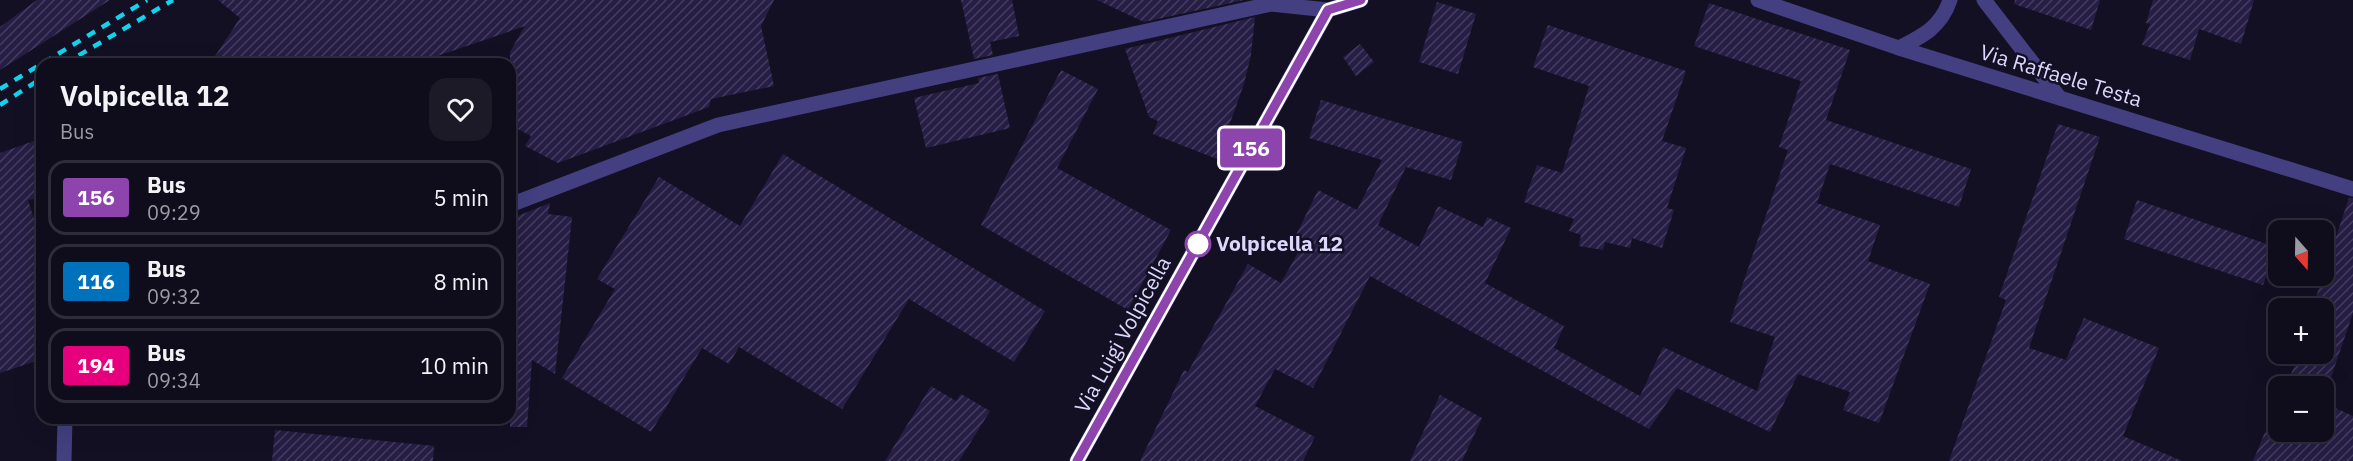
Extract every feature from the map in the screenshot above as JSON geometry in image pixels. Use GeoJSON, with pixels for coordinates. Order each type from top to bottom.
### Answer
{"type":"FeatureCollection","features":[{"type":"Feature","properties":{"kind":"street"},"geometry":{"type":"LineString","coordinates":[[516,203],[718,125],[1271,2],[1328,10],[1361,0]]}},
{"type":"Feature","properties":{"kind":"street","name":"Via Raffaele Testa"},"geometry":{"type":"LineString","coordinates":[[1758,0],[1899,48],[2353,189]]}},
{"type":"Feature","properties":{"kind":"street"},"geometry":{"type":"LineString","coordinates":[[1899,48],[1932,30],[1942,20],[1950,0]]}},
{"type":"Feature","properties":{"kind":"street"},"geometry":{"type":"LineString","coordinates":[[1984,0],[2059,97]]}},
{"type":"Feature","properties":{"kind":"street","name":"Via Luigi Volpicella"},"geometry":{"type":"LineString","coordinates":[[1077,461],[1328,10]]}},
{"type":"Feature","properties":{"kind":"street"},"geometry":{"type":"LineString","coordinates":[[64,461],[65,424]]}},
{"type":"Feature","properties":{"kind":"building"},"geometry":{"type":"Polygon","coordinates":[[[37,0],[110,0],[0,70],[0,27],[37,0]]]}},
{"type":"Feature","properties":{"kind":"building"},"geometry":{"type":"Polygon","coordinates":[[[218,0],[774,0],[761,26],[774,86],[711,99],[709,107],[558,163],[525,146],[531,136],[516,128],[516,58],[510,58],[510,52],[525,26],[432,58],[214,58],[240,18],[218,0]]]}},
{"type":"Feature","properties":{"kind":"building"},"geometry":{"type":"Polygon","coordinates":[[[961,0],[1012,0],[1019,36],[990,42],[993,55],[974,59],[961,0]]]}},
{"type":"Feature","properties":{"kind":"building"},"geometry":{"type":"Polygon","coordinates":[[[1097,0],[1244,0],[1144,22],[1097,0]]]}},
{"type":"Feature","properties":{"kind":"building"},"geometry":{"type":"Polygon","coordinates":[[[2015,0],[2100,0],[2091,30],[2014,4],[2015,0]]]}},
{"type":"Feature","properties":{"kind":"building"},"geometry":{"type":"Polygon","coordinates":[[[2153,0],[2254,0],[2241,44],[2199,29],[2190,60],[2142,45],[2150,24],[2146,23],[2153,0]]]}},
{"type":"Feature","properties":{"kind":"building"},"geometry":{"type":"Polygon","coordinates":[[[1437,2],[1476,14],[1458,74],[1419,62],[1437,2]]]}},
{"type":"Feature","properties":{"kind":"building"},"geometry":{"type":"Polygon","coordinates":[[[1709,3],[1850,50],[1826,120],[1971,169],[1959,207],[1830,164],[1817,203],[1880,225],[1868,261],[1930,284],[1879,423],[1843,410],[1850,392],[1798,374],[1770,432],[1677,388],[1649,429],[1370,276],[1313,388],[1275,369],[1255,406],[1315,437],[1303,461],[1140,461],[1184,370],[1188,372],[1248,264],[1281,283],[1305,240],[1296,235],[1318,190],[1357,210],[1382,160],[1309,138],[1321,100],[1463,142],[1451,180],[1406,167],[1378,225],[1419,247],[1438,206],[1483,227],[1487,217],[1511,228],[1485,283],[1564,326],[1554,348],[1640,396],[1663,347],[1757,391],[1775,337],[1730,322],[1788,150],[1779,147],[1801,81],[1694,46],[1709,3]]]}},
{"type":"Feature","properties":{"kind":"building"},"geometry":{"type":"Polygon","coordinates":[[[1255,17],[1251,55],[1244,84],[1217,159],[1153,134],[1158,121],[1149,117],[1125,49],[1255,17]]]}},
{"type":"Feature","properties":{"kind":"building"},"geometry":{"type":"Polygon","coordinates":[[[1548,25],[1686,71],[1662,141],[1686,148],[1667,208],[1674,210],[1662,248],[1632,238],[1630,248],[1605,242],[1603,250],[1579,246],[1581,235],[1569,231],[1574,219],[1524,202],[1537,165],[1562,173],[1589,86],[1533,67],[1548,25]]]}},
{"type":"Feature","properties":{"kind":"building"},"geometry":{"type":"Polygon","coordinates":[[[1360,44],[1374,62],[1356,76],[1343,57],[1360,44]]]}},
{"type":"Feature","properties":{"kind":"building"},"geometry":{"type":"Polygon","coordinates":[[[1061,70],[1098,89],[1057,168],[1171,230],[1128,310],[981,225],[1061,70]]]}},
{"type":"Feature","properties":{"kind":"building"},"geometry":{"type":"Polygon","coordinates":[[[998,74],[1010,128],[926,148],[914,98],[979,83],[978,78],[998,74]]]}},
{"type":"Feature","properties":{"kind":"building"},"geometry":{"type":"Polygon","coordinates":[[[2058,124],[2100,137],[2029,348],[2066,360],[2084,318],[2159,348],[2123,436],[2182,461],[1949,461],[2006,300],[1999,297],[2058,124]]]}},
{"type":"Feature","properties":{"kind":"building"},"geometry":{"type":"Polygon","coordinates":[[[36,140],[36,198],[28,200],[36,226],[36,361],[0,373],[0,153],[36,140]]]}},
{"type":"Feature","properties":{"kind":"building"},"geometry":{"type":"Polygon","coordinates":[[[783,154],[1045,311],[1014,362],[909,299],[842,409],[739,347],[729,364],[702,348],[651,432],[562,378],[615,289],[597,279],[659,177],[740,226],[783,154]]]}},
{"type":"Feature","properties":{"kind":"building"},"geometry":{"type":"Polygon","coordinates":[[[2349,198],[2353,198],[2353,313],[2331,376],[2290,376],[2295,364],[2334,364],[2334,298],[2316,298],[2320,286],[2334,286],[2334,243],[2349,198]]]}},
{"type":"Feature","properties":{"kind":"building"},"geometry":{"type":"Polygon","coordinates":[[[2137,200],[2268,244],[2268,270],[2263,285],[2124,239],[2137,200]]]}},
{"type":"Feature","properties":{"kind":"building"},"geometry":{"type":"Polygon","coordinates":[[[550,203],[548,214],[572,217],[555,374],[532,360],[527,427],[510,427],[510,424],[516,424],[516,217],[550,203]]]}},
{"type":"Feature","properties":{"kind":"building"},"geometry":{"type":"Polygon","coordinates":[[[931,386],[956,401],[961,394],[990,411],[959,461],[885,461],[931,386]]]}},
{"type":"Feature","properties":{"kind":"building"},"geometry":{"type":"Polygon","coordinates":[[[1440,395],[1482,418],[1462,461],[1410,461],[1440,395]]]}},
{"type":"Feature","properties":{"kind":"building"},"geometry":{"type":"Polygon","coordinates":[[[2334,407],[2353,416],[2353,461],[2253,461],[2265,432],[2268,432],[2268,442],[2334,442],[2334,407]]]}},
{"type":"Feature","properties":{"kind":"building"},"geometry":{"type":"Polygon","coordinates":[[[275,430],[434,446],[433,461],[272,461],[275,430]]]}},
{"type":"Feature","properties":{"kind":"railway"},"geometry":{"type":"LineString","coordinates":[[51,58],[147,0]]}},
{"type":"Feature","properties":{"kind":"railway"},"geometry":{"type":"LineString","coordinates":[[74,58],[173,0]]}},
{"type":"Feature","properties":{"kind":"railway"},"geometry":{"type":"LineString","coordinates":[[0,89],[36,67]]}},
{"type":"Feature","properties":{"kind":"railway"},"geometry":{"type":"LineString","coordinates":[[0,105],[36,82]]}},
{"type":"Feature","properties":{"kind":"bus line","name":"156"},"geometry":{"type":"LineString","coordinates":[[1077,461],[1328,10],[1361,0]]}},
{"type":"Feature","properties":{"kind":"place","name":"Volpicella 12"},"geometry":{"type":"Point","coordinates":[1198,244]}}]}
